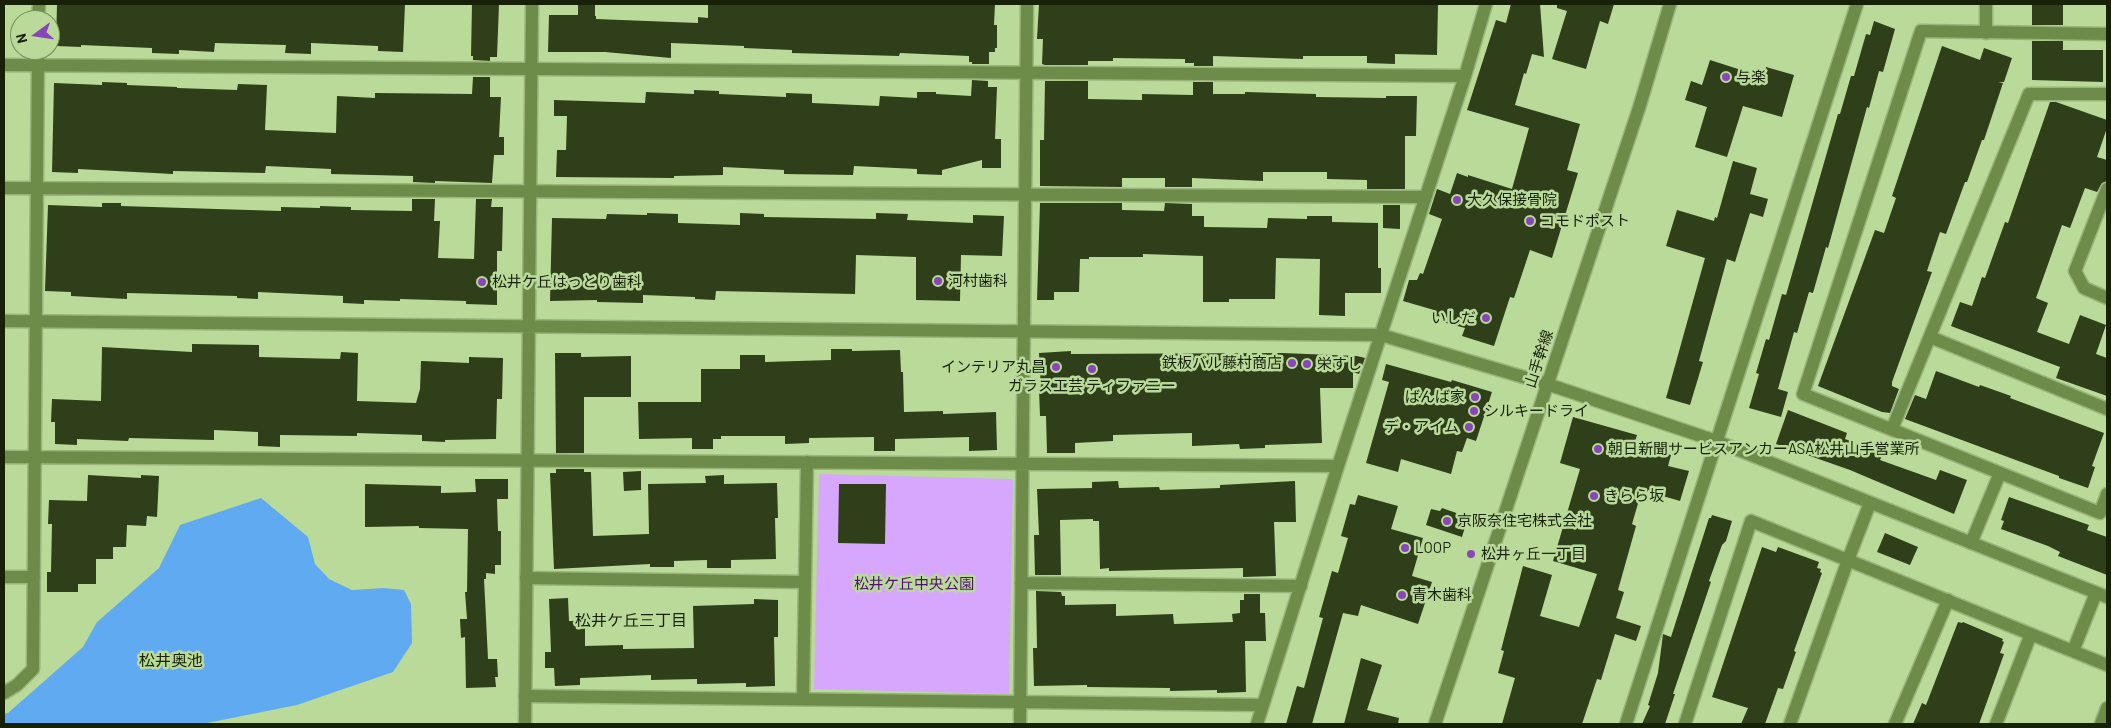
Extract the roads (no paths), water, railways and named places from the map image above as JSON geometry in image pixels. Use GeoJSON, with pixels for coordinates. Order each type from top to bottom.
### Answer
{"type":"FeatureCollection","features":[{"type":"Feature","properties":{"kind":"street"},"geometry":{"type":"LineString","coordinates":[[524,724],[532,4]]}},
{"type":"Feature","properties":{"kind":"street"},"geometry":{"type":"LineString","coordinates":[[1020,724],[1027,4]]}},
{"type":"Feature","properties":{"kind":"street"},"geometry":{"type":"LineString","coordinates":[[1257,724],[1338,466],[1465,76],[1486,4]]}},
{"type":"Feature","properties":{"kind":"street","name":"山手幹線"},"geometry":{"type":"LineString","coordinates":[[1435,724],[1640,104],[1670,4]]}},
{"type":"Feature","properties":{"kind":"street"},"geometry":{"type":"LineString","coordinates":[[1626,724],[1857,4]]}},
{"type":"Feature","properties":{"kind":"street"},"geometry":{"type":"LineString","coordinates":[[1986,4],[1986,33]]}},
{"type":"Feature","properties":{"kind":"street"},"geometry":{"type":"LineString","coordinates":[[2107,34],[1921,31],[1803,394],[2100,513],[2107,494]]}},
{"type":"Feature","properties":{"kind":"street"},"geometry":{"type":"LineString","coordinates":[[4,692],[16,685],[33,669],[38,60]]}},
{"type":"Feature","properties":{"kind":"street"},"geometry":{"type":"LineString","coordinates":[[4,65],[1465,76]]}},
{"type":"Feature","properties":{"kind":"street"},"geometry":{"type":"LineString","coordinates":[[1892,430],[2029,94],[2107,94]]}},
{"type":"Feature","properties":{"kind":"street"},"geometry":{"type":"LineString","coordinates":[[4,188],[1425,196]]}},
{"type":"Feature","properties":{"kind":"street"},"geometry":{"type":"LineString","coordinates":[[2107,189],[2075,271],[2084,288],[2107,298]]}},
{"type":"Feature","properties":{"kind":"street"},"geometry":{"type":"LineString","coordinates":[[4,321],[1381,335],[1548,384],[1716,441],[2102,595],[2073,651]]}},
{"type":"Feature","properties":{"kind":"street"},"geometry":{"type":"LineString","coordinates":[[1930,337],[2107,409]]}},
{"type":"Feature","properties":{"kind":"street"},"geometry":{"type":"LineString","coordinates":[[4,457],[1338,466]]}},
{"type":"Feature","properties":{"kind":"street"},"geometry":{"type":"LineString","coordinates":[[803,699],[807,462]]}},
{"type":"Feature","properties":{"kind":"street"},"geometry":{"type":"LineString","coordinates":[[1972,543],[2000,473]]}},
{"type":"Feature","properties":{"kind":"street"},"geometry":{"type":"LineString","coordinates":[[1790,724],[1870,502]]}},
{"type":"Feature","properties":{"kind":"street"},"geometry":{"type":"LineString","coordinates":[[1685,724],[1751,521],[2107,665]]}},
{"type":"Feature","properties":{"kind":"street"},"geometry":{"type":"LineString","coordinates":[[4,576],[34,577]]}},
{"type":"Feature","properties":{"kind":"street"},"geometry":{"type":"LineString","coordinates":[[526,578],[804,582]]}},
{"type":"Feature","properties":{"kind":"street"},"geometry":{"type":"LineString","coordinates":[[1022,583],[1301,586]]}},
{"type":"Feature","properties":{"kind":"street"},"geometry":{"type":"LineString","coordinates":[[1894,724],[1948,600]]}},
{"type":"Feature","properties":{"kind":"street"},"geometry":{"type":"LineString","coordinates":[[1996,724],[2031,634]]}},
{"type":"Feature","properties":{"kind":"street"},"geometry":{"type":"LineString","coordinates":[[525,696],[1263,705]]}},
{"type":"Feature","properties":{"kind":"street"},"geometry":{"type":"LineString","coordinates":[[2101,724],[2107,708]]}},
{"type":"Feature","properties":{"kind":"water"},"geometry":{"type":"Polygon","coordinates":[[[261,498],[308,537],[315,564],[329,579],[352,590],[384,588],[404,590],[411,604],[412,643],[393,672],[297,705],[202,724],[4,724],[4,714],[8,713],[83,647],[97,622],[159,568],[180,525],[261,498]]]}},
{"type":"Feature","properties":{"kind":"place","name":"与楽"},"geometry":{"type":"Point","coordinates":[1726,77]}},
{"type":"Feature","properties":{"kind":"place","name":"大久保接骨院"},"geometry":{"type":"Point","coordinates":[1457,200]}},
{"type":"Feature","properties":{"kind":"place","name":"コモドポスト"},"geometry":{"type":"Point","coordinates":[1530,221]}},
{"type":"Feature","properties":{"kind":"place","name":"河村歯科"},"geometry":{"type":"Point","coordinates":[938,281]}},
{"type":"Feature","properties":{"kind":"place","name":"松井ケ丘はっとり歯科"},"geometry":{"type":"Point","coordinates":[482,282]}},
{"type":"Feature","properties":{"kind":"place","name":"いしだ"},"geometry":{"type":"Point","coordinates":[1486,318]}},
{"type":"Feature","properties":{"kind":"place","name":"鉄板バル藤村商店"},"geometry":{"type":"Point","coordinates":[1292,363]}},
{"type":"Feature","properties":{"kind":"place","name":"栄すし"},"geometry":{"type":"Point","coordinates":[1307,364]}},
{"type":"Feature","properties":{"kind":"place","name":"インテリア丸昌"},"geometry":{"type":"Point","coordinates":[1056,367]}},
{"type":"Feature","properties":{"kind":"place","name":"ガラス工芸 ティファニー"},"geometry":{"type":"Point","coordinates":[1092,369]}},
{"type":"Feature","properties":{"kind":"place","name":"ばんば家"},"geometry":{"type":"Point","coordinates":[1475,397]}},
{"type":"Feature","properties":{"kind":"place","name":"シルキードライ"},"geometry":{"type":"Point","coordinates":[1474,411]}},
{"type":"Feature","properties":{"kind":"place","name":"デ・アイム"},"geometry":{"type":"Point","coordinates":[1469,427]}},
{"type":"Feature","properties":{"kind":"place","name":"朝日新聞サービスアンカーASA松井山手営業所"},"geometry":{"type":"Point","coordinates":[1598,449]}},
{"type":"Feature","properties":{"kind":"place","name":"きらら坂"},"geometry":{"type":"Point","coordinates":[1594,496]}},
{"type":"Feature","properties":{"kind":"place","name":"京阪奈住宅株式会社"},"geometry":{"type":"Point","coordinates":[1447,521]}},
{"type":"Feature","properties":{"kind":"place","name":"LOOP"},"geometry":{"type":"Point","coordinates":[1405,548]}},
{"type":"Feature","properties":{"kind":"place","name":"松井ヶ丘一丁目"},"geometry":{"type":"Point","coordinates":[1471,554]}},
{"type":"Feature","properties":{"kind":"place","name":"青木歯科"},"geometry":{"type":"Point","coordinates":[1402,595]}},
{"type":"Feature","properties":{"kind":"district","name":"松井ケ丘三丁目"},"geometry":{"type":"Point","coordinates":[631,621]}},
{"type":"Feature","properties":{"kind":"district","name":"松井奥池"},"geometry":{"type":"Point","coordinates":[171,661]}},
{"type":"Feature","properties":{"kind":"park label","name":"松井ケ丘中央公園"},"geometry":{"type":"Point","coordinates":[914,584]}}]}
